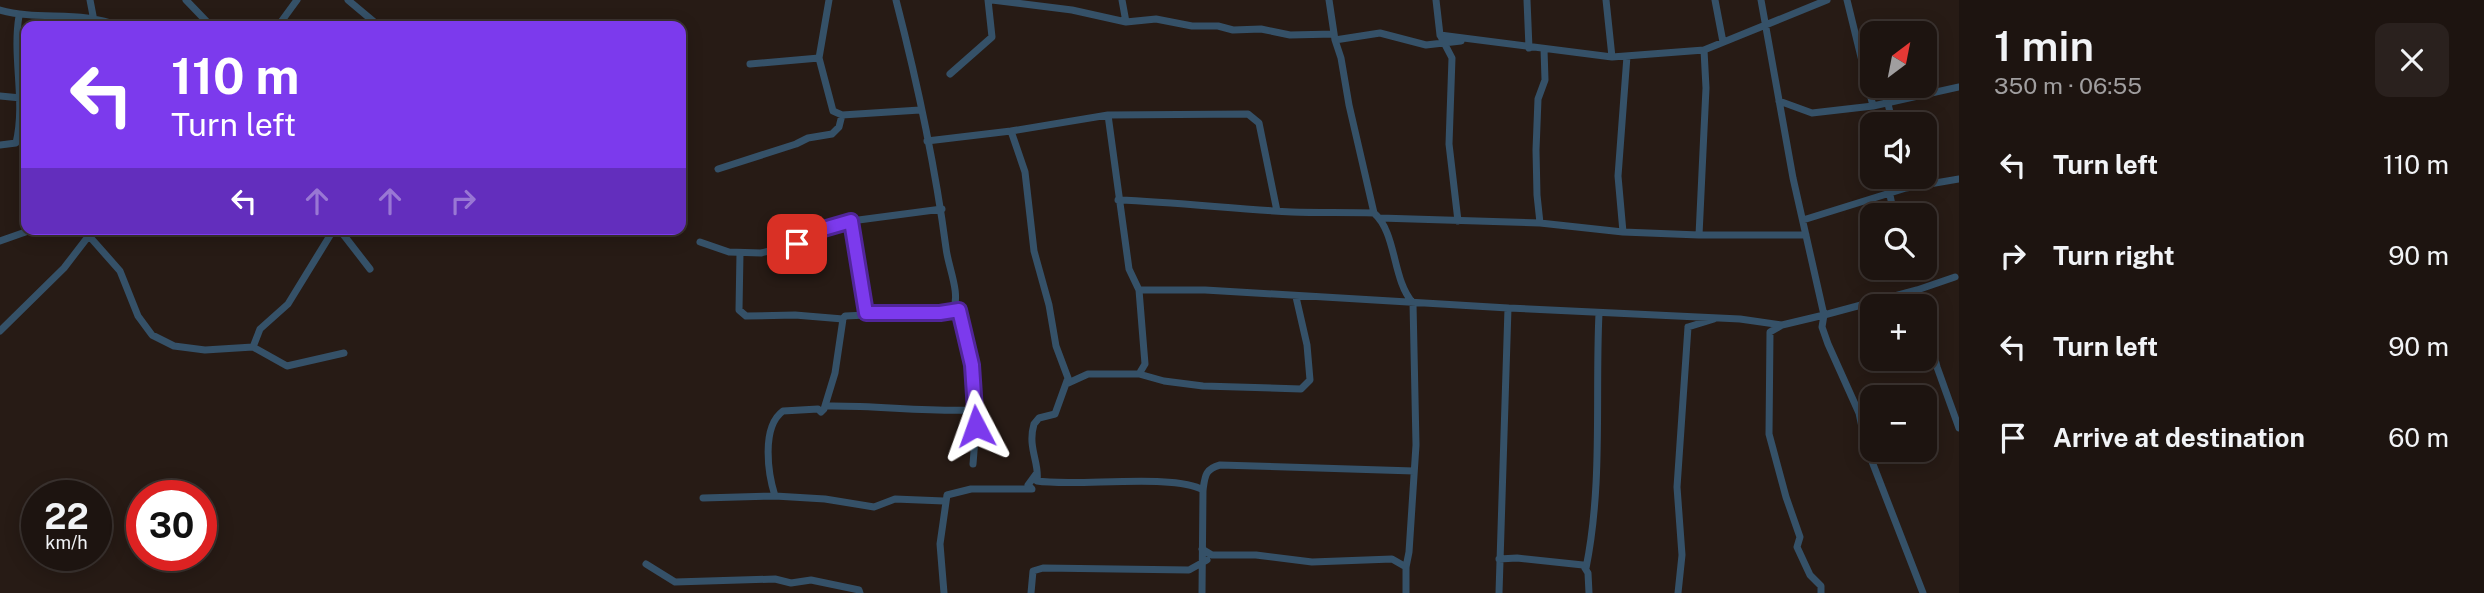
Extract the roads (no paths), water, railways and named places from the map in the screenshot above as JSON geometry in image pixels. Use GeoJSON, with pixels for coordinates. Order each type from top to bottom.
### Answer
{"type":"FeatureCollection","features":[{"type":"Feature","properties":{"kind":"street"},"geometry":{"type":"LineString","coordinates":[[90,0],[94,21]]}},
{"type":"Feature","properties":{"kind":"street"},"geometry":{"type":"LineString","coordinates":[[186,0],[206,21]]}},
{"type":"Feature","properties":{"kind":"street"},"geometry":{"type":"LineString","coordinates":[[282,21],[297,0]]}},
{"type":"Feature","properties":{"kind":"street"},"geometry":{"type":"LineString","coordinates":[[348,0],[373,21]]}},
{"type":"Feature","properties":{"kind":"street"},"geometry":{"type":"LineString","coordinates":[[829,0],[819,58],[833,111],[842,116],[920,110]]}},
{"type":"Feature","properties":{"kind":"street"},"geometry":{"type":"LineString","coordinates":[[896,0],[943,209],[946,250],[956,297],[953,311]]}},
{"type":"Feature","properties":{"kind":"street"},"geometry":{"type":"LineString","coordinates":[[950,74],[992,37],[990,0],[1072,10],[1126,22],[1156,19],[1192,26],[1218,26],[1233,30],[1254,28],[1290,35],[1334,37],[1380,33],[1417,43],[1444,45],[1465,40]]}},
{"type":"Feature","properties":{"kind":"street"},"geometry":{"type":"LineString","coordinates":[[1122,0],[1126,22]]}},
{"type":"Feature","properties":{"kind":"street"},"geometry":{"type":"LineString","coordinates":[[1329,0],[1349,105],[1377,216],[1405,291],[1413,303],[1416,346],[1414,471],[1406,593]]}},
{"type":"Feature","properties":{"kind":"street"},"geometry":{"type":"LineString","coordinates":[[1436,0],[1440,35],[1452,58],[1449,144],[1458,221]]}},
{"type":"Feature","properties":{"kind":"street"},"geometry":{"type":"LineString","coordinates":[[1527,0],[1529,48]]}},
{"type":"Feature","properties":{"kind":"street"},"geometry":{"type":"LineString","coordinates":[[1606,0],[1612,57]]}},
{"type":"Feature","properties":{"kind":"street"},"geometry":{"type":"LineString","coordinates":[[1715,0],[1723,42]]}},
{"type":"Feature","properties":{"kind":"street"},"geometry":{"type":"LineString","coordinates":[[1761,0],[1802,220],[1825,315],[1822,327],[1859,413],[1866,446],[1923,593]]}},
{"type":"Feature","properties":{"kind":"street"},"geometry":{"type":"LineString","coordinates":[[1440,35],[1612,57],[1704,50],[1828,0]]}},
{"type":"Feature","properties":{"kind":"street"},"geometry":{"type":"LineString","coordinates":[[1847,0],[1874,106]]}},
{"type":"Feature","properties":{"kind":"street"},"geometry":{"type":"LineString","coordinates":[[0,10],[19,16],[82,21]]}},
{"type":"Feature","properties":{"kind":"street"},"geometry":{"type":"LineString","coordinates":[[0,145],[16,143],[21,98],[17,71],[19,16]]}},
{"type":"Feature","properties":{"kind":"street"},"geometry":{"type":"LineString","coordinates":[[1540,223],[1536,195],[1536,150],[1538,99],[1545,80],[1544,49]]}},
{"type":"Feature","properties":{"kind":"street"},"geometry":{"type":"LineString","coordinates":[[1699,235],[1706,88],[1704,50]]}},
{"type":"Feature","properties":{"kind":"street"},"geometry":{"type":"LineString","coordinates":[[1623,232],[1618,176],[1627,56]]}},
{"type":"Feature","properties":{"kind":"street"},"geometry":{"type":"LineString","coordinates":[[750,64],[819,58]]}},
{"type":"Feature","properties":{"kind":"street"},"geometry":{"type":"LineString","coordinates":[[1779,101],[1812,113],[1888,104],[1959,87]]}},
{"type":"Feature","properties":{"kind":"street"},"geometry":{"type":"LineString","coordinates":[[0,96],[21,98]]}},
{"type":"Feature","properties":{"kind":"street"},"geometry":{"type":"LineString","coordinates":[[1888,104],[1890,112]]}},
{"type":"Feature","properties":{"kind":"street"},"geometry":{"type":"LineString","coordinates":[[927,141],[1108,115],[1235,113],[1254,117],[1259,122],[1277,211]]}},
{"type":"Feature","properties":{"kind":"street"},"geometry":{"type":"LineString","coordinates":[[1108,115],[1129,269],[1139,290],[1144,364],[1139,374]]}},
{"type":"Feature","properties":{"kind":"street"},"geometry":{"type":"LineString","coordinates":[[718,169],[808,138],[832,134],[839,127],[842,116]]}},
{"type":"Feature","properties":{"kind":"street"},"geometry":{"type":"LineString","coordinates":[[1011,131],[1025,172],[1034,251],[1049,305],[1056,346],[1068,378],[1055,414],[1039,418],[1034,424],[1032,455],[1039,470],[1037,481],[1164,484],[1192,486],[1203,490]]}},
{"type":"Feature","properties":{"kind":"street"},"geometry":{"type":"LineString","coordinates":[[1937,183],[1959,179]]}},
{"type":"Feature","properties":{"kind":"street"},"geometry":{"type":"LineString","coordinates":[[1802,220],[1904,189]]}},
{"type":"Feature","properties":{"kind":"street"},"geometry":{"type":"LineString","coordinates":[[1890,195],[1892,203]]}},
{"type":"Feature","properties":{"kind":"street"},"geometry":{"type":"LineString","coordinates":[[1118,201],[1166,201],[1277,211],[1540,223],[1623,232],[1806,235]]}},
{"type":"Feature","properties":{"kind":"street"},"geometry":{"type":"LineString","coordinates":[[700,242],[729,252],[761,253],[797,244],[813,232],[851,221],[943,209]]}},
{"type":"Feature","properties":{"kind":"street"},"geometry":{"type":"LineString","coordinates":[[851,221],[866,313]]}},
{"type":"Feature","properties":{"kind":"street"},"geometry":{"type":"LineString","coordinates":[[0,241],[21,234]]}},
{"type":"Feature","properties":{"kind":"street"},"geometry":{"type":"LineString","coordinates":[[0,331],[29,306],[90,235]]}},
{"type":"Feature","properties":{"kind":"street"},"geometry":{"type":"LineString","coordinates":[[93,235],[120,271],[138,316],[152,335],[174,346],[205,350],[253,347],[287,366],[344,353]]}},
{"type":"Feature","properties":{"kind":"street"},"geometry":{"type":"LineString","coordinates":[[253,347],[260,329],[288,304],[330,235]]}},
{"type":"Feature","properties":{"kind":"street"},"geometry":{"type":"LineString","coordinates":[[344,235],[370,269]]}},
{"type":"Feature","properties":{"kind":"street"},"geometry":{"type":"LineString","coordinates":[[740,253],[739,310],[743,315],[843,319],[845,316],[866,313],[940,313],[959,310],[972,365],[973,464]]}},
{"type":"Feature","properties":{"kind":"street"},"geometry":{"type":"LineString","coordinates":[[1822,593],[1821,586],[1810,575],[1797,547],[1800,537],[1769,434],[1770,332],[1782,325],[1917,290],[1955,276]]}},
{"type":"Feature","properties":{"kind":"street"},"geometry":{"type":"LineString","coordinates":[[1139,290],[1205,290],[1599,313],[1740,318],[1782,325]]}},
{"type":"Feature","properties":{"kind":"street"},"geometry":{"type":"LineString","coordinates":[[1917,290],[1918,294]]}},
{"type":"Feature","properties":{"kind":"street"},"geometry":{"type":"LineString","coordinates":[[1066,384],[1087,374],[1139,374],[1164,382],[1203,386],[1301,388],[1310,380],[1307,345],[1296,297]]}},
{"type":"Feature","properties":{"kind":"street"},"geometry":{"type":"LineString","coordinates":[[1499,593],[1508,308]]}},
{"type":"Feature","properties":{"kind":"street"},"geometry":{"type":"LineString","coordinates":[[1589,593],[1586,568],[1594,527],[1597,481],[1599,313]]}},
{"type":"Feature","properties":{"kind":"street"},"geometry":{"type":"LineString","coordinates":[[1678,593],[1682,555],[1677,487],[1688,327],[1680,318],[1684,316]]}},
{"type":"Feature","properties":{"kind":"street"},"geometry":{"type":"LineString","coordinates":[[775,496],[769,461],[772,429],[777,416],[788,410],[818,409],[821,412],[825,406],[835,373],[843,319]]}},
{"type":"Feature","properties":{"kind":"street"},"geometry":{"type":"LineString","coordinates":[[1688,327],[1717,319]]}},
{"type":"Feature","properties":{"kind":"street"},"geometry":{"type":"LineString","coordinates":[[1937,367],[1959,428]]}},
{"type":"Feature","properties":{"kind":"street"},"geometry":{"type":"LineString","coordinates":[[825,406],[876,405],[932,411],[974,410]]}},
{"type":"Feature","properties":{"kind":"street"},"geometry":{"type":"LineString","coordinates":[[1202,593],[1203,490],[1207,471],[1220,466],[1414,471]]}},
{"type":"Feature","properties":{"kind":"street"},"geometry":{"type":"LineString","coordinates":[[944,593],[940,544],[944,501],[951,493],[971,489],[1032,489],[1028,485],[1039,470]]}},
{"type":"Feature","properties":{"kind":"street"},"geometry":{"type":"LineString","coordinates":[[703,498],[775,496],[825,499],[867,507],[895,499],[944,501]]}},
{"type":"Feature","properties":{"kind":"street"},"geometry":{"type":"LineString","coordinates":[[1202,549],[1213,555],[1256,555],[1312,562],[1392,559],[1406,567]]}},
{"type":"Feature","properties":{"kind":"street"},"geometry":{"type":"LineString","coordinates":[[1031,593],[1033,571],[1043,568],[1188,570],[1213,555]]}},
{"type":"Feature","properties":{"kind":"street"},"geometry":{"type":"LineString","coordinates":[[1499,559],[1517,558],[1555,564],[1580,564],[1586,568]]}},
{"type":"Feature","properties":{"kind":"street"},"geometry":{"type":"LineString","coordinates":[[646,564],[675,582],[775,579],[791,583],[811,580],[859,590],[860,593]]}}]}
